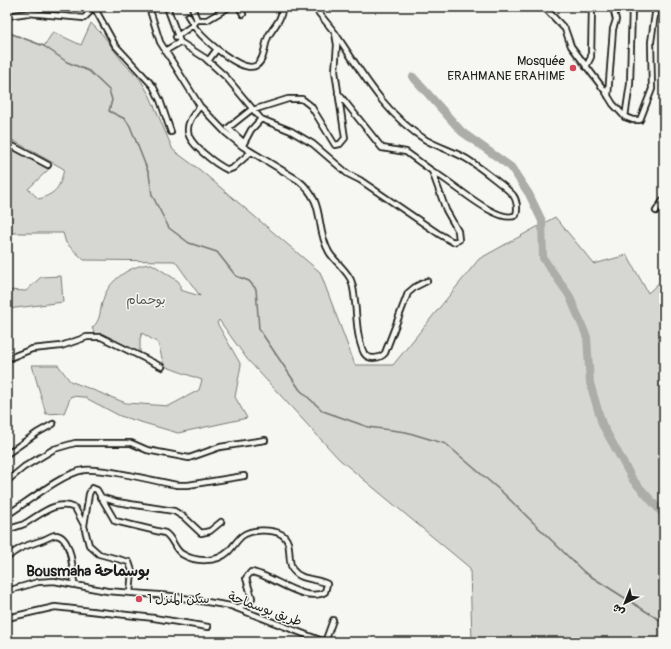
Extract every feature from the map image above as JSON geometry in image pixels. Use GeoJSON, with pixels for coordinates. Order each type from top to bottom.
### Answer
{"type":"FeatureCollection","features":[{"type":"Feature","properties":{"kind":"street"},"geometry":{"type":"LineString","coordinates":[[7,16],[28,13],[84,18],[89,13],[84,7]]}},
{"type":"Feature","properties":{"kind":"street"},"geometry":{"type":"LineString","coordinates":[[94,7],[115,45],[153,86],[160,100],[171,132]]}},
{"type":"Feature","properties":{"kind":"street"},"geometry":{"type":"LineString","coordinates":[[149,7],[160,42],[200,106],[251,152],[298,180],[313,196],[320,215],[325,242],[329,252],[352,281],[356,297],[359,334],[365,354],[369,357],[378,358],[385,354],[408,293],[415,287],[427,282]]}},
{"type":"Feature","properties":{"kind":"street"},"geometry":{"type":"LineString","coordinates":[[166,7],[176,36],[180,42],[208,61],[226,78],[261,119],[290,131],[313,144],[325,152],[348,174],[453,242],[459,240],[458,231],[446,210],[432,171]]}},
{"type":"Feature","properties":{"kind":"street"},"geometry":{"type":"LineString","coordinates":[[192,7],[197,20]]}},
{"type":"Feature","properties":{"kind":"street"},"geometry":{"type":"LineString","coordinates":[[197,20],[207,20],[229,7]]}},
{"type":"Feature","properties":{"kind":"street"},"geometry":{"type":"LineString","coordinates":[[239,7],[243,14]]}},
{"type":"Feature","properties":{"kind":"street"},"geometry":{"type":"LineString","coordinates":[[188,16],[193,25],[217,48],[246,67],[256,66],[262,59],[267,38],[282,14],[282,7]]}},
{"type":"Feature","properties":{"kind":"street"},"geometry":{"type":"LineString","coordinates":[[314,7],[335,33],[382,100],[400,122],[425,139],[469,161],[508,190],[514,196],[517,203],[516,215],[512,218],[496,213],[455,188],[441,175],[432,171],[406,152],[382,148],[338,93]]}},
{"type":"Feature","properties":{"kind":"street"},"geometry":{"type":"LineString","coordinates":[[544,7],[565,29],[571,46],[605,91],[608,98],[625,117],[633,120],[640,120],[652,89],[651,42],[656,7]]}},
{"type":"Feature","properties":{"kind":"street"},"geometry":{"type":"LineString","coordinates":[[586,67],[591,57],[592,7]]}},
{"type":"Feature","properties":{"kind":"street"},"geometry":{"type":"LineString","coordinates":[[608,98],[613,29],[616,20],[613,7]]}},
{"type":"Feature","properties":{"kind":"street"},"geometry":{"type":"LineString","coordinates":[[625,117],[630,84],[632,7]]}},
{"type":"Feature","properties":{"kind":"street"},"geometry":{"type":"LineString","coordinates":[[176,36],[193,25],[197,20]]}},
{"type":"Feature","properties":{"kind":"street"},"geometry":{"type":"LineString","coordinates":[[226,129],[252,110],[288,99],[302,98],[311,106],[335,145],[340,144],[345,138],[335,71],[337,45],[335,33]]}},
{"type":"Feature","properties":{"kind":"street"},"geometry":{"type":"LineString","coordinates":[[165,51],[180,42]]}},
{"type":"Feature","properties":{"kind":"street"},"geometry":{"type":"LineString","coordinates":[[208,61],[217,48]]}},
{"type":"Feature","properties":{"kind":"street"},"geometry":{"type":"LineString","coordinates":[[200,106],[191,117],[188,130],[189,137],[198,148],[228,170],[233,168],[251,152]]}},
{"type":"Feature","properties":{"kind":"street"},"geometry":{"type":"LineString","coordinates":[[243,145],[251,130],[261,119]]}},
{"type":"Feature","properties":{"kind":"street"},"geometry":{"type":"LineString","coordinates":[[7,143],[48,165]]}},
{"type":"Feature","properties":{"kind":"street"},"geometry":{"type":"LineString","coordinates":[[656,211],[664,199]]}},
{"type":"Feature","properties":{"kind":"street"},"geometry":{"type":"LineString","coordinates":[[7,359],[32,349],[61,346],[87,337],[101,337],[162,367]]}},
{"type":"Feature","properties":{"kind":"street"},"geometry":{"type":"LineString","coordinates":[[7,454],[32,436],[53,424]]}},
{"type":"Feature","properties":{"kind":"street"},"geometry":{"type":"LineString","coordinates":[[7,481],[54,449],[74,443],[131,443],[147,450],[189,458],[220,447],[265,440]]}},
{"type":"Feature","properties":{"kind":"street"},"geometry":{"type":"LineString","coordinates":[[7,515],[57,482],[83,470],[110,473],[177,485],[188,485],[244,476]]}},
{"type":"Feature","properties":{"kind":"street"},"geometry":{"type":"LineString","coordinates":[[84,526],[90,490],[95,488],[115,521],[165,533],[182,554],[206,560],[214,560],[226,554],[243,535],[267,530],[275,532],[282,535],[288,541],[291,567],[294,572],[308,579],[327,584],[325,592],[321,594],[307,594],[251,572],[246,578],[252,598],[250,602],[237,608]]}},
{"type":"Feature","properties":{"kind":"street"},"geometry":{"type":"LineString","coordinates":[[100,497],[123,503],[174,511],[184,517],[201,533],[210,531],[221,522]]}},
{"type":"Feature","properties":{"kind":"street"},"geometry":{"type":"LineString","coordinates":[[7,531],[22,525],[47,510],[63,505],[75,508],[84,526],[89,545],[93,551],[99,554],[125,560],[130,565],[132,571],[130,593]]}},
{"type":"Feature","properties":{"kind":"street"},"geometry":{"type":"LineString","coordinates":[[7,558],[21,547],[54,535],[60,536],[65,542],[72,562],[74,584]]}},
{"type":"Feature","properties":{"kind":"street","name":"طريق بوسماحة"},"geometry":{"type":"LineString","coordinates":[[7,591],[38,582],[54,581],[107,591],[171,596],[237,608],[325,642]]}},
{"type":"Feature","properties":{"kind":"street"},"geometry":{"type":"LineString","coordinates":[[7,618],[56,607],[154,618],[208,627]]}},
{"type":"Feature","properties":{"kind":"street"},"geometry":{"type":"LineString","coordinates":[[325,642],[333,620]]}},
{"type":"Feature","properties":{"kind":"green space","name":"بوحمام"},"geometry":{"type":"Polygon","coordinates":[[[91,23],[103,35],[122,61],[140,79],[150,96],[173,150],[200,170],[320,272],[355,365],[393,365],[479,259],[555,217],[594,264],[627,255],[648,293],[664,278],[664,359],[660,396],[664,418],[664,642],[472,642],[470,568],[339,459],[247,359],[219,320],[217,323],[241,365],[235,397],[247,418],[178,433],[120,416],[84,397],[71,396],[64,413],[46,414],[32,365],[58,365],[70,381],[126,403],[169,406],[199,390],[202,380],[164,366],[158,343],[142,333],[140,339],[140,354],[106,337],[95,334],[92,328],[99,318],[103,300],[110,286],[122,274],[137,267],[152,264],[178,281],[180,284],[180,290],[200,296],[175,261],[84,260],[66,243],[63,233],[12,233],[7,231],[7,145],[50,168],[28,189],[39,199],[54,192],[59,185],[64,169],[7,137],[7,32],[44,46],[53,32],[81,45],[91,23]]]}},
{"type":"Feature","properties":{"kind":"green space"},"geometry":{"type":"Polygon","coordinates":[[[61,276],[63,302],[8,309],[10,347],[7,347],[7,290],[26,291],[41,277],[61,276]]]}},
{"type":"Feature","properties":{"kind":"waterway"},"geometry":{"type":"LineString","coordinates":[[7,32],[44,46],[67,62],[89,71],[109,90],[112,100],[109,111],[125,119],[130,126],[149,174],[152,195],[169,228],[189,243],[217,252],[236,276],[249,281],[256,289],[259,329],[300,390],[323,411],[368,427],[406,432],[446,444],[502,492],[584,572],[658,619],[664,620]]}},
{"type":"Feature","properties":{"kind":"waterway"},"geometry":{"type":"LineString","coordinates":[[413,77],[462,132],[511,167],[529,194],[542,221],[543,258],[569,295],[587,337],[590,383],[602,424],[633,480],[664,515]]}},
{"type":"Feature","properties":{"kind":"place","name":"Mosquée ERAHMANE ERAHIME"},"geometry":{"type":"Point","coordinates":[573,68]}},
{"type":"Feature","properties":{"kind":"place","name":"سكن المنزل 1"},"geometry":{"type":"Point","coordinates":[139,599]}},
{"type":"Feature","properties":{"kind":"district","name":"Bousmaha بوسماحة"},"geometry":{"type":"Point","coordinates":[88,571]}}]}
